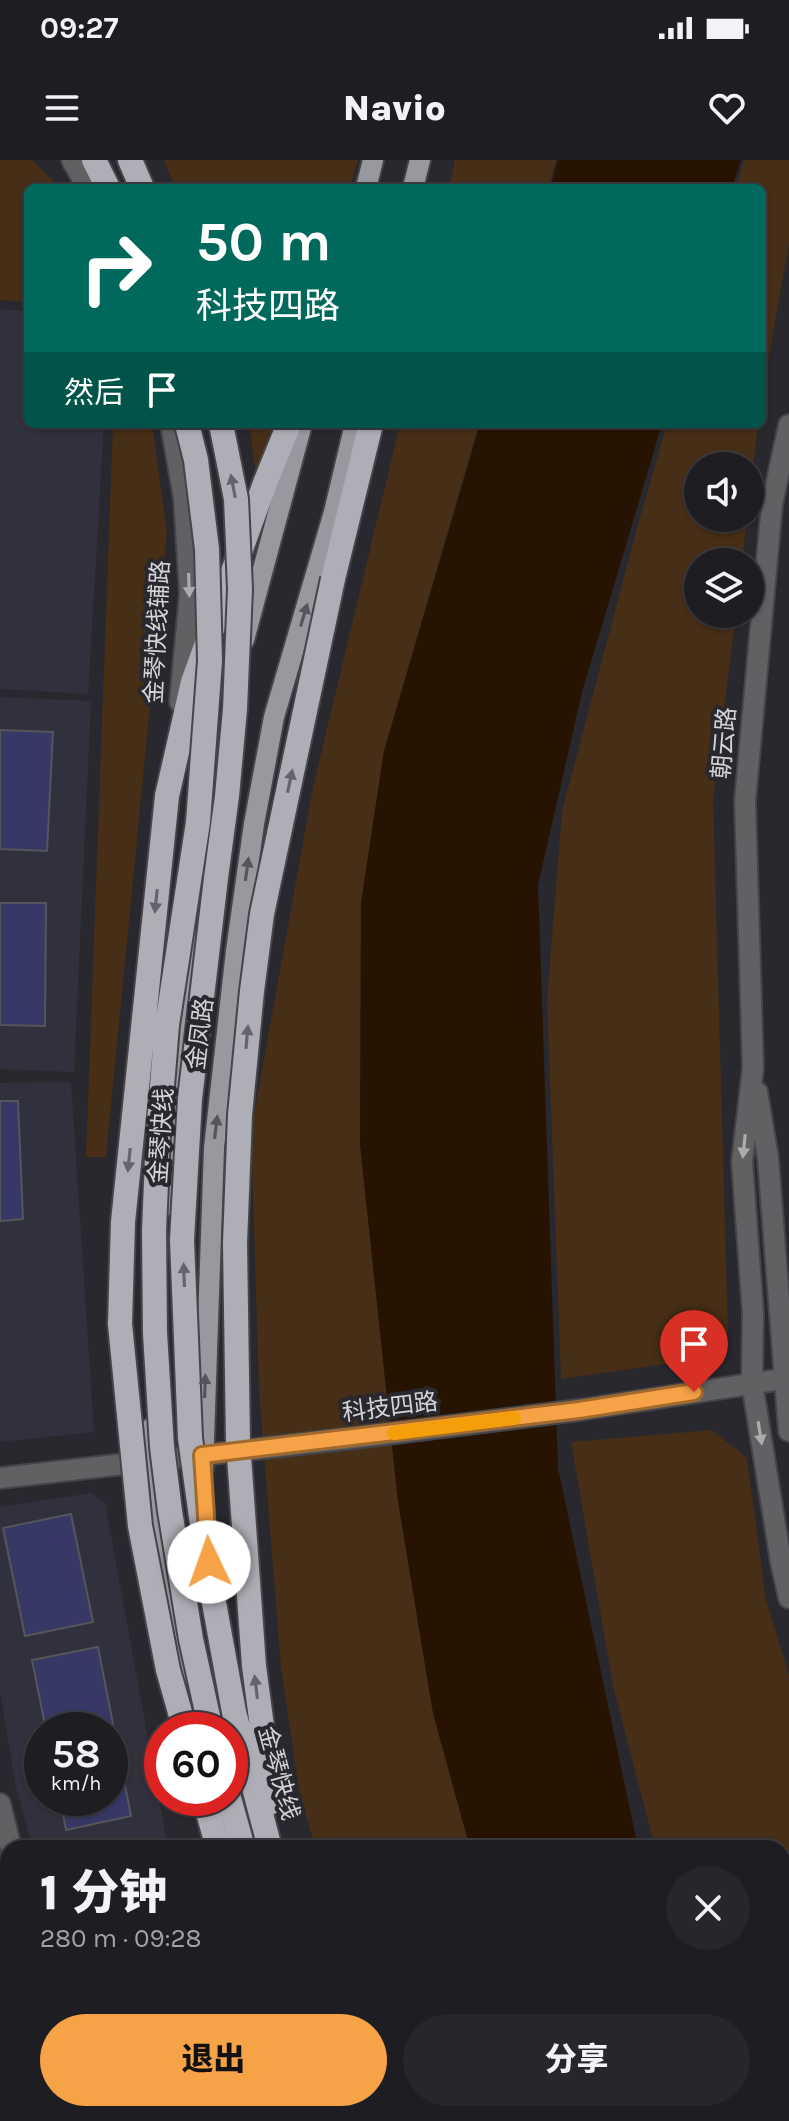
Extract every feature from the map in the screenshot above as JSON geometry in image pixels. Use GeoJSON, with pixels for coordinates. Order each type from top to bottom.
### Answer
{"type":"FeatureCollection","features":[{"type":"Feature","properties":{"kind":"highway"},"geometry":{"type":"LineString","coordinates":[[94,160],[106,184]]}},
{"type":"Feature","properties":{"kind":"highway"},"geometry":{"type":"LineString","coordinates":[[130,160],[140,184]]}},
{"type":"Feature","properties":{"kind":"highway","name":"金琴快线"},"geometry":{"type":"LineString","coordinates":[[188,428],[196,460],[207,549],[210,661],[198,822],[167,1025],[159,1119],[154,1231],[155,1333],[162,1447],[170,1511],[191,1639],[207,1712]]}},
{"type":"Feature","properties":{"kind":"highway","name":"金琴快线"},"geometry":{"type":"LineString","coordinates":[[222,428],[236,499],[240,589],[235,709],[192,1085],[182,1240],[190,1438],[210,1581],[234,1712],[273,1840]]}},
{"type":"Feature","properties":{"kind":"highway"},"geometry":{"type":"LineString","coordinates":[[180,1712],[168,1670],[140,1526],[120,1324],[123,1222],[167,796],[193,682],[287,428]]}},
{"type":"Feature","properties":{"kind":"highway"},"geometry":{"type":"LineString","coordinates":[[274,1840],[254,1666],[238,1442],[235,1243],[243,1084],[262,914],[333,579],[370,428]]}},
{"type":"Feature","properties":{"kind":"highway"},"geometry":{"type":"LineString","coordinates":[[209,1816],[216,1840]]}},
{"type":"Feature","properties":{"kind":"highway"},"geometry":{"type":"LineString","coordinates":[[234,1816],[241,1840]]}},
{"type":"Feature","properties":{"kind":"main road"},"geometry":{"type":"LineString","coordinates":[[367,184],[373,160]]}},
{"type":"Feature","properties":{"kind":"main road"},"geometry":{"type":"LineString","coordinates":[[414,184],[420,160]]}},
{"type":"Feature","properties":{"kind":"main road","name":"金凤路"},"geometry":{"type":"LineString","coordinates":[[192,1712],[163,1576],[151,1461],[148,1364],[189,984],[227,701],[301,428]]}},
{"type":"Feature","properties":{"kind":"main road","name":"金凤路"},"geometry":{"type":"LineString","coordinates":[[273,1840],[252,1766],[209,1562],[202,1455],[214,1148],[236,951],[254,824],[274,717],[334,512],[354,428]]}},
{"type":"Feature","properties":{"kind":"main road"},"geometry":{"type":"LineString","coordinates":[[217,1816],[225,1840]]}},
{"type":"Feature","properties":{"kind":"street"},"geometry":{"type":"LineString","coordinates":[[72,160],[86,184]]}},
{"type":"Feature","properties":{"kind":"street","name":"朝云路"},"geometry":{"type":"LineString","coordinates":[[789,425],[772,504],[745,801],[753,1068],[768,1158],[789,1431]]}},
{"type":"Feature","properties":{"kind":"street","name":"金琴快线辅路"},"geometry":{"type":"LineString","coordinates":[[167,796],[179,716],[190,593],[184,498],[172,428]]}},
{"type":"Feature","properties":{"kind":"street","name":"朝云路"},"geometry":{"type":"LineString","coordinates":[[753,1068],[742,1162],[753,1313],[752,1383],[789,1598]]}},
{"type":"Feature","properties":{"kind":"street","name":"科技四路"},"geometry":{"type":"LineString","coordinates":[[0,1478],[579,1410],[787,1380]]}},
{"type":"Feature","properties":{"kind":"street"},"geometry":{"type":"LineString","coordinates":[[0,1804],[9,1840]]}},
{"type":"Feature","properties":{"kind":"shaded area"},"geometry":{"type":"Polygon","coordinates":[[[0,160],[32,160],[56,184],[24,184],[24,302],[0,300],[0,160]]]}},
{"type":"Feature","properties":{"kind":"shaded area"},"geometry":{"type":"Polygon","coordinates":[[[164,160],[358,160],[351,184],[173,184],[164,160]]]}},
{"type":"Feature","properties":{"kind":"shaded area"},"geometry":{"type":"Polygon","coordinates":[[[455,160],[556,160],[549,184],[450,184],[455,160]]]}},
{"type":"Feature","properties":{"kind":"shaded area"},"geometry":{"type":"Polygon","coordinates":[[[558,160],[741,160],[733,184],[551,184],[558,160]]]}},
{"type":"Feature","properties":{"kind":"shaded area"},"geometry":{"type":"Polygon","coordinates":[[[744,160],[789,160],[789,244],[766,372],[766,184],[737,184],[744,160]]]}},
{"type":"Feature","properties":{"kind":"shaded area"},"geometry":{"type":"Polygon","coordinates":[[[0,309],[24,311],[24,428],[104,428],[88,694],[0,689],[0,309]]]}},
{"type":"Feature","properties":{"kind":"shaded area"},"geometry":{"type":"Polygon","coordinates":[[[113,428],[153,428],[167,532],[106,1157],[86,1157],[113,428]]]}},
{"type":"Feature","properties":{"kind":"shaded area"},"geometry":{"type":"Polygon","coordinates":[[[249,428],[284,428],[261,512],[249,428]]]}},
{"type":"Feature","properties":{"kind":"shaded area"},"geometry":{"type":"Polygon","coordinates":[[[399,428],[478,428],[384,751],[361,903],[360,1144],[398,1501],[433,1713],[468,1840],[313,1840],[299,1790],[281,1668],[259,1390],[251,1131],[313,787],[399,428]]]}},
{"type":"Feature","properties":{"kind":"shaded area"},"geometry":{"type":"Polygon","coordinates":[[[479,428],[661,428],[582,692],[538,885],[558,1468],[636,1840],[468,1840],[433,1713],[398,1501],[360,1144],[361,903],[384,751],[479,428]]]}},
{"type":"Feature","properties":{"kind":"shaded area"},"geometry":{"type":"Polygon","coordinates":[[[666,428],[758,428],[755,452],[684,452],[684,532],[745,532],[744,548],[684,548],[684,628],[734,628],[713,799],[728,1332],[700,1359],[561,1379],[547,1000],[562,811],[666,428]]]}},
{"type":"Feature","properties":{"kind":"shaded area"},"geometry":{"type":"Polygon","coordinates":[[[0,697],[91,701],[74,1072],[0,1069],[0,697]]]}},
{"type":"Feature","properties":{"kind":"shaded area"},"geometry":{"type":"Polygon","coordinates":[[[71,1082],[94,1432],[0,1442],[0,1083],[71,1082]]]}},
{"type":"Feature","properties":{"kind":"shaded area"},"geometry":{"type":"Polygon","coordinates":[[[712,1430],[747,1458],[766,1600],[789,1675],[789,1840],[653,1840],[613,1686],[571,1442],[712,1430]]]}},
{"type":"Feature","properties":{"kind":"shaded area"},"geometry":{"type":"Polygon","coordinates":[[[92,1493],[105,1503],[144,1717],[144,1816],[162,1816],[167,1840],[31,1840],[16,1788],[0,1692],[0,1507],[92,1493]]]}},
{"type":"Feature","properties":{"kind":"building"},"geometry":{"type":"Polygon","coordinates":[[[0,730],[53,732],[47,851],[0,849],[0,730]]]}},
{"type":"Feature","properties":{"kind":"building"},"geometry":{"type":"Polygon","coordinates":[[[0,903],[46,903],[45,1026],[0,1025],[0,903]]]}},
{"type":"Feature","properties":{"kind":"building"},"geometry":{"type":"Polygon","coordinates":[[[0,1101],[18,1101],[23,1219],[0,1221],[0,1101]]]}},
{"type":"Feature","properties":{"kind":"building"},"geometry":{"type":"Polygon","coordinates":[[[71,1514],[93,1622],[25,1636],[3,1528],[71,1514]]]}},
{"type":"Feature","properties":{"kind":"building"},"geometry":{"type":"Polygon","coordinates":[[[98,1647],[111,1712],[42,1712],[32,1660],[98,1647]]]}},
{"type":"Feature","properties":{"kind":"building"},"geometry":{"type":"Polygon","coordinates":[[[128,1801],[131,1816],[66,1830],[63,1816],[128,1816],[128,1801]]]}},
{"type":"Feature","properties":{"kind":"slow traffic"},"geometry":{"type":"LineString","coordinates":[[394,1433],[514,1418]]}},
{"type":"Feature","properties":{"kind":"route"},"geometry":{"type":"LineString","coordinates":[[209,1562],[202,1455],[579,1410],[694,1392]]}}]}
